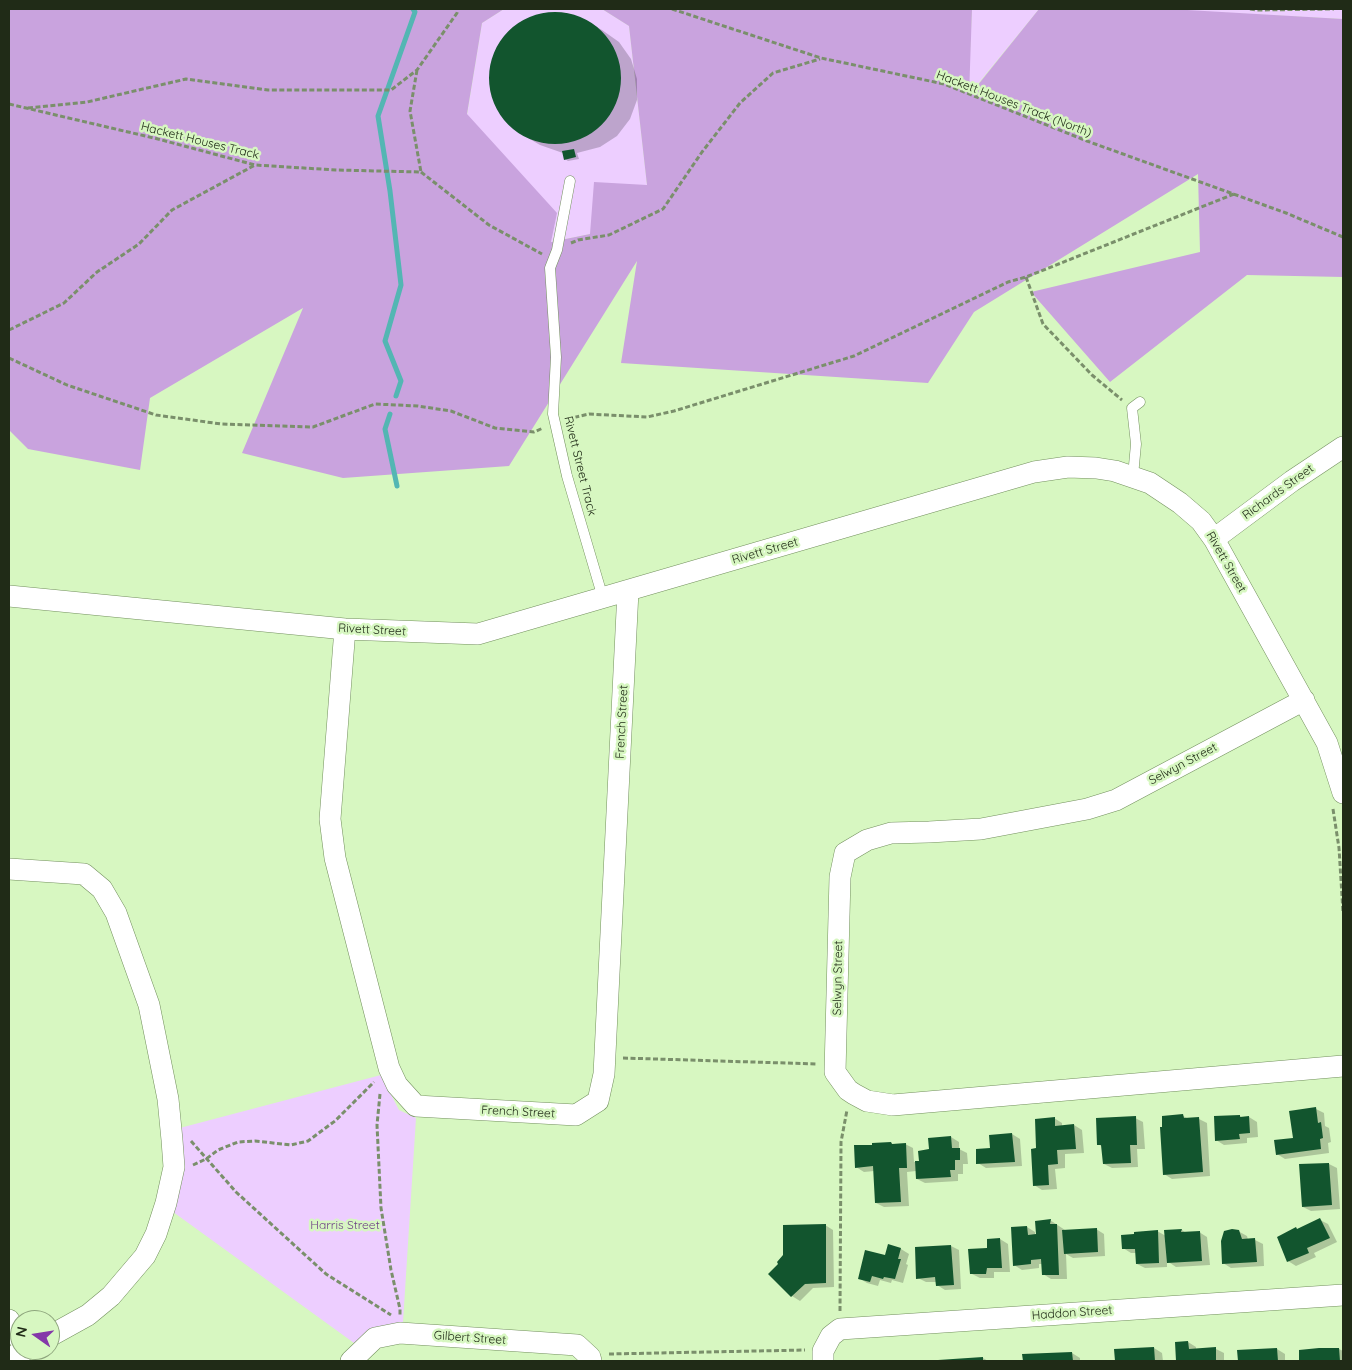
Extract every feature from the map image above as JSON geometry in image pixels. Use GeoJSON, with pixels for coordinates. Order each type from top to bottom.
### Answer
{"type":"FeatureCollection","features":[{"type":"Feature","properties":{"kind":"street","name":"Richards Street"},"geometry":{"type":"LineString","coordinates":[[1214,539],[1292,481],[1343,447]]}},
{"type":"Feature","properties":{"kind":"street","name":"Rivett Street"},"geometry":{"type":"LineString","coordinates":[[9,596],[345,629],[478,634],[1034,472],[1068,467],[1116,471],[1150,483],[1180,502],[1201,521],[1214,539],[1327,743],[1337,798]]}},
{"type":"Feature","properties":{"kind":"street","name":"French Street"},"geometry":{"type":"LineString","coordinates":[[345,629],[330,819],[335,858],[385,1072],[416,1106],[576,1115],[598,1101],[604,1074],[628,591]]}},
{"type":"Feature","properties":{"kind":"street","name":"Selwyn Street"},"geometry":{"type":"LineString","coordinates":[[1304,700],[1116,800],[1087,808],[982,829],[891,832],[867,840],[845,853],[840,877],[835,1072],[848,1090],[867,1102],[893,1105],[1343,1066]]}},
{"type":"Feature","properties":{"kind":"street"},"geometry":{"type":"LineString","coordinates":[[9,869],[84,874],[102,889],[116,912],[149,1005],[168,1099],[174,1167],[166,1203],[156,1234],[145,1256],[106,1300],[88,1315],[60,1330]]}},
{"type":"Feature","properties":{"kind":"street","name":"Haddon Street"},"geometry":{"type":"LineString","coordinates":[[840,1329],[1343,1295]]}},
{"type":"Feature","properties":{"kind":"street"},"geometry":{"type":"LineString","coordinates":[[823,1356],[831,1336],[840,1329]]}},
{"type":"Feature","properties":{"kind":"street","name":"Gilbert Street"},"geometry":{"type":"LineString","coordinates":[[351,1361],[375,1338],[400,1333],[576,1345],[589,1358]]}},
{"type":"Feature","properties":{"kind":"lane","name":"Rivett Street Track"},"geometry":{"type":"LineString","coordinates":[[570,181],[557,250],[550,268],[556,357],[553,414],[567,476],[604,598]]}},
{"type":"Feature","properties":{"kind":"lane"},"geometry":{"type":"LineString","coordinates":[[1133,476],[1136,444],[1136,405]]}},
{"type":"Feature","properties":{"kind":"path"},"geometry":{"type":"LineString","coordinates":[[28,108],[87,102],[186,79],[268,90],[391,90],[417,70],[458,9]]}},
{"type":"Feature","properties":{"kind":"path","name":"Hackett Houses Track (North)"},"geometry":{"type":"LineString","coordinates":[[672,9],[821,58],[944,84],[1087,141],[1286,213],[1343,237]]}},
{"type":"Feature","properties":{"kind":"path"},"geometry":{"type":"LineString","coordinates":[[1250,9],[1334,9]]}},
{"type":"Feature","properties":{"kind":"path"},"geometry":{"type":"LineString","coordinates":[[417,70],[410,111],[421,172],[489,225],[544,254],[578,240],[609,235],[663,209],[702,152],[740,103],[773,73],[821,58]]}},
{"type":"Feature","properties":{"kind":"path","name":"Hackett Houses Track"},"geometry":{"type":"LineString","coordinates":[[9,104],[158,139],[255,165],[336,170],[421,172]]}},
{"type":"Feature","properties":{"kind":"path"},"geometry":{"type":"LineString","coordinates":[[9,330],[64,303],[98,272],[140,244],[172,210],[255,165]]}},
{"type":"Feature","properties":{"kind":"path"},"geometry":{"type":"LineString","coordinates":[[9,358],[67,385],[156,415],[221,424],[313,428],[375,404],[418,406],[450,411],[495,428],[534,432],[555,422],[589,414],[647,417],[674,412],[854,356],[1008,282],[1026,277],[1234,194]]}},
{"type":"Feature","properties":{"kind":"path"},"geometry":{"type":"LineString","coordinates":[[1026,277],[1043,324],[1092,375],[1136,405]]}},
{"type":"Feature","properties":{"kind":"path"},"geometry":{"type":"LineString","coordinates":[[1337,798],[1343,912]]}},
{"type":"Feature","properties":{"kind":"path"},"geometry":{"type":"LineString","coordinates":[[605,1058],[822,1064]]}},
{"type":"Feature","properties":{"kind":"path"},"geometry":{"type":"LineString","coordinates":[[170,1118],[236,1192],[326,1274],[400,1321],[400,1309],[391,1270],[381,1208],[377,1125],[385,1072]]}},
{"type":"Feature","properties":{"kind":"path"},"geometry":{"type":"LineString","coordinates":[[172,1176],[206,1159],[218,1150],[238,1142],[255,1141],[291,1145],[308,1141],[335,1120],[385,1072]]}},
{"type":"Feature","properties":{"kind":"path"},"geometry":{"type":"LineString","coordinates":[[840,1329],[840,1142],[847,1108],[854,1094]]}},
{"type":"Feature","properties":{"kind":"path"},"geometry":{"type":"LineString","coordinates":[[589,1358],[823,1356]]}},
{"type":"Feature","properties":{"kind":"green space"},"geometry":{"type":"Polygon","coordinates":[[[504,9],[602,9],[629,26],[647,185],[590,234],[551,242],[467,115],[482,23],[504,9]]]}},
{"type":"Feature","properties":{"kind":"green space"},"geometry":{"type":"Polygon","coordinates":[[[972,9],[1039,9],[968,96],[972,9]]]}},
{"type":"Feature","properties":{"kind":"green space"},"geometry":{"type":"Polygon","coordinates":[[[1170,9],[1343,9],[1343,19],[1172,10],[1170,9]]]}},
{"type":"Feature","properties":{"kind":"green space","name":"Harris Street"},"geometry":{"type":"Polygon","coordinates":[[[381,1075],[399,1110],[416,1118],[403,1322],[374,1329],[354,1343],[169,1209],[176,1129],[381,1075]]]}},
{"type":"Feature","properties":{"kind":"shaded area"},"geometry":{"type":"Polygon","coordinates":[[[9,9],[504,9],[482,23],[467,114],[557,213],[551,242],[590,234],[594,182],[647,185],[629,26],[602,9],[972,9],[969,96],[1039,9],[1170,9],[1343,19],[1343,277],[1247,275],[1110,382],[1031,292],[1200,252],[1198,174],[974,312],[928,383],[621,363],[637,261],[509,466],[343,478],[242,453],[303,308],[150,398],[140,470],[28,449],[9,430],[9,9]]]}},
{"type":"Feature","properties":{"kind":"building"},"geometry":{"type":"Polygon","coordinates":[[[555,12],[568,13],[580,17],[602,31],[616,53],[620,65],[620,91],[616,103],[602,125],[580,139],[568,143],[555,144],[542,143],[530,139],[508,125],[494,103],[490,91],[489,78],[490,65],[494,53],[508,31],[530,17],[542,13],[555,12]]]}},
{"type":"Feature","properties":{"kind":"building"},"geometry":{"type":"Polygon","coordinates":[[[574,149],[576,157],[564,160],[562,151],[574,149]]]}},
{"type":"Feature","properties":{"kind":"building"},"geometry":{"type":"Polygon","coordinates":[[[1316,1107],[1318,1123],[1321,1122],[1323,1138],[1320,1139],[1321,1149],[1276,1155],[1274,1140],[1293,1138],[1289,1111],[1316,1107]]]}},
{"type":"Feature","properties":{"kind":"building"},"geometry":{"type":"Polygon","coordinates":[[[1183,1114],[1184,1118],[1199,1117],[1203,1172],[1163,1175],[1160,1127],[1162,1127],[1162,1116],[1183,1114]]]}},
{"type":"Feature","properties":{"kind":"building"},"geometry":{"type":"Polygon","coordinates":[[[1240,1115],[1240,1117],[1249,1116],[1250,1133],[1239,1134],[1240,1139],[1215,1141],[1214,1116],[1240,1115]]]}},
{"type":"Feature","properties":{"kind":"building"},"geometry":{"type":"Polygon","coordinates":[[[1136,1116],[1137,1145],[1130,1145],[1131,1163],[1103,1164],[1101,1145],[1097,1145],[1096,1118],[1136,1116]]]}},
{"type":"Feature","properties":{"kind":"building"},"geometry":{"type":"Polygon","coordinates":[[[1055,1117],[1055,1126],[1074,1124],[1076,1149],[1057,1150],[1058,1164],[1048,1165],[1049,1185],[1033,1186],[1031,1149],[1036,1148],[1035,1119],[1055,1117]]]}},
{"type":"Feature","properties":{"kind":"building"},"geometry":{"type":"Polygon","coordinates":[[[1012,1133],[1015,1162],[976,1164],[976,1149],[990,1148],[989,1135],[1012,1133]]]}},
{"type":"Feature","properties":{"kind":"building"},"geometry":{"type":"Polygon","coordinates":[[[951,1136],[952,1148],[960,1148],[960,1160],[955,1160],[955,1170],[950,1170],[951,1177],[916,1179],[915,1161],[919,1161],[918,1151],[929,1149],[928,1138],[951,1136]]]}},
{"type":"Feature","properties":{"kind":"building"},"geometry":{"type":"Polygon","coordinates":[[[891,1142],[892,1144],[906,1143],[907,1168],[899,1168],[901,1202],[875,1203],[873,1166],[855,1168],[854,1145],[891,1142]]]}},
{"type":"Feature","properties":{"kind":"building"},"geometry":{"type":"Polygon","coordinates":[[[1329,1163],[1332,1205],[1302,1207],[1299,1164],[1329,1163]]]}},
{"type":"Feature","properties":{"kind":"building"},"geometry":{"type":"Polygon","coordinates":[[[1320,1218],[1330,1238],[1307,1248],[1309,1253],[1287,1262],[1277,1237],[1320,1218]]]}},
{"type":"Feature","properties":{"kind":"building"},"geometry":{"type":"Polygon","coordinates":[[[1051,1219],[1050,1224],[1057,1224],[1059,1275],[1042,1275],[1041,1259],[1031,1260],[1031,1264],[1013,1266],[1011,1227],[1027,1226],[1028,1235],[1036,1234],[1035,1221],[1051,1219]]]}},
{"type":"Feature","properties":{"kind":"building"},"geometry":{"type":"Polygon","coordinates":[[[826,1224],[826,1283],[805,1284],[791,1297],[768,1274],[778,1264],[777,1262],[783,1255],[783,1225],[826,1224]]]}},
{"type":"Feature","properties":{"kind":"building"},"geometry":{"type":"Polygon","coordinates":[[[1097,1228],[1098,1252],[1064,1254],[1062,1230],[1097,1228]]]}},
{"type":"Feature","properties":{"kind":"building"},"geometry":{"type":"Polygon","coordinates":[[[1182,1229],[1181,1232],[1200,1231],[1202,1261],[1167,1263],[1164,1230],[1182,1229]]]}},
{"type":"Feature","properties":{"kind":"building"},"geometry":{"type":"Polygon","coordinates":[[[1158,1230],[1159,1263],[1136,1264],[1135,1249],[1122,1249],[1121,1235],[1158,1230]]]}},
{"type":"Feature","properties":{"kind":"building"},"geometry":{"type":"Polygon","coordinates":[[[1239,1230],[1242,1239],[1255,1238],[1257,1262],[1222,1264],[1221,1241],[1224,1231],[1239,1230]]]}},
{"type":"Feature","properties":{"kind":"building"},"geometry":{"type":"Polygon","coordinates":[[[1000,1238],[1002,1268],[987,1268],[986,1274],[970,1274],[968,1249],[987,1248],[987,1239],[1000,1238]]]}},
{"type":"Feature","properties":{"kind":"building"},"geometry":{"type":"Polygon","coordinates":[[[888,1244],[901,1248],[898,1259],[901,1259],[895,1279],[884,1277],[883,1279],[872,1276],[870,1282],[858,1279],[865,1250],[885,1255],[888,1244]]]}},
{"type":"Feature","properties":{"kind":"building"},"geometry":{"type":"Polygon","coordinates":[[[951,1245],[954,1285],[936,1286],[935,1277],[916,1279],[915,1247],[951,1245]]]}},
{"type":"Feature","properties":{"kind":"building"},"geometry":{"type":"Polygon","coordinates":[[[1188,1341],[1189,1349],[1216,1347],[1216,1361],[1176,1361],[1175,1342],[1188,1341]]]}},
{"type":"Feature","properties":{"kind":"building"},"geometry":{"type":"Polygon","coordinates":[[[1154,1347],[1155,1361],[1115,1361],[1114,1349],[1154,1347]]]}},
{"type":"Feature","properties":{"kind":"building"},"geometry":{"type":"Polygon","coordinates":[[[1277,1348],[1278,1361],[1238,1361],[1237,1350],[1277,1348]]]}},
{"type":"Feature","properties":{"kind":"building"},"geometry":{"type":"Polygon","coordinates":[[[1339,1348],[1340,1361],[1299,1361],[1299,1350],[1339,1348]]]}},
{"type":"Feature","properties":{"kind":"building"},"geometry":{"type":"Polygon","coordinates":[[[1072,1352],[1073,1361],[1023,1361],[1022,1354],[1072,1352]]]}},
{"type":"Feature","properties":{"kind":"building"},"geometry":{"type":"Polygon","coordinates":[[[983,1357],[983,1361],[938,1361],[938,1360],[983,1357]]]}},
{"type":"Feature","properties":{"kind":"waterway"},"geometry":{"type":"LineString","coordinates":[[396,396],[401,381],[385,341],[401,285],[390,191],[378,116],[415,12],[413,9]]}},
{"type":"Feature","properties":{"kind":"waterway"},"geometry":{"type":"LineString","coordinates":[[390,414],[385,429],[397,486]]}}]}
